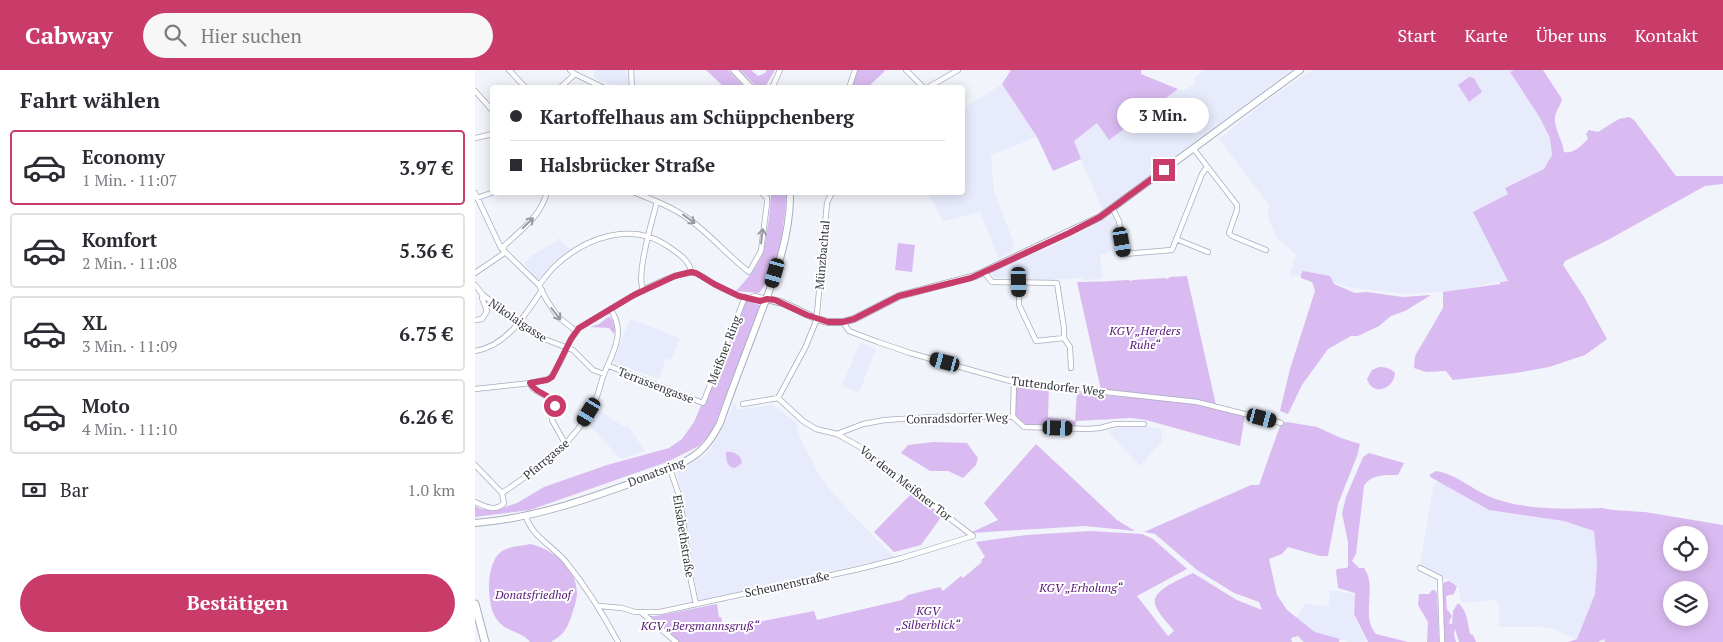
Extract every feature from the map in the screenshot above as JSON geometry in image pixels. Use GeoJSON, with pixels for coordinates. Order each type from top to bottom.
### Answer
{"type":"FeatureCollection","features":[{"type":"Feature","properties":{"kind":"main road"},"geometry":{"type":"LineString","coordinates":[[734,70],[748,85]]}},
{"type":"Feature","properties":{"kind":"main road"},"geometry":{"type":"LineString","coordinates":[[790,195],[783,245],[767,299],[779,301],[828,322],[843,322],[854,319],[899,296],[966,280],[1100,217],[1300,70]]}},
{"type":"Feature","properties":{"kind":"main road","name":"Donatsring"},"geometry":{"type":"LineString","coordinates":[[475,524],[526,516],[554,509],[670,469],[701,452],[712,439],[720,423],[767,299]]}},
{"type":"Feature","properties":{"kind":"main road"},"geometry":{"type":"LineString","coordinates":[[475,604],[485,642]]}},
{"type":"Feature","properties":{"kind":"street"},"geometry":{"type":"LineString","coordinates":[[509,70],[523,85]]}},
{"type":"Feature","properties":{"kind":"street"},"geometry":{"type":"LineString","coordinates":[[570,70],[598,85]]}},
{"type":"Feature","properties":{"kind":"street"},"geometry":{"type":"LineString","coordinates":[[631,70],[632,85]]}},
{"type":"Feature","properties":{"kind":"street"},"geometry":{"type":"LineString","coordinates":[[773,85],[780,70]]}},
{"type":"Feature","properties":{"kind":"street"},"geometry":{"type":"LineString","coordinates":[[850,85],[855,70]]}},
{"type":"Feature","properties":{"kind":"street"},"geometry":{"type":"LineString","coordinates":[[906,70],[923,85]]}},
{"type":"Feature","properties":{"kind":"street"},"geometry":{"type":"LineString","coordinates":[[931,85],[958,70]]}},
{"type":"Feature","properties":{"kind":"street"},"geometry":{"type":"LineString","coordinates":[[563,85],[575,74]]}},
{"type":"Feature","properties":{"kind":"street"},"geometry":{"type":"LineString","coordinates":[[475,91],[490,108]]}},
{"type":"Feature","properties":{"kind":"street"},"geometry":{"type":"LineString","coordinates":[[475,138],[490,135]]}},
{"type":"Feature","properties":{"kind":"street"},"geometry":{"type":"LineString","coordinates":[[1193,148],[1237,205],[1229,232],[1232,236],[1265,250]]}},
{"type":"Feature","properties":{"kind":"street"},"geometry":{"type":"LineString","coordinates":[[1113,209],[1119,221],[1124,254],[1172,250],[1207,167]]}},
{"type":"Feature","properties":{"kind":"street"},"geometry":{"type":"LineString","coordinates":[[490,193],[476,195],[501,248],[540,288],[558,317],[576,332]]}},
{"type":"Feature","properties":{"kind":"street"},"geometry":{"type":"LineString","coordinates":[[475,273],[503,254],[503,246],[534,218],[546,195]]}},
{"type":"Feature","properties":{"kind":"street"},"geometry":{"type":"LineString","coordinates":[[640,195],[676,210],[691,220],[749,272],[761,250],[767,198],[764,195]]}},
{"type":"Feature","properties":{"kind":"street","name":"Münzbachtal"},"geometry":{"type":"LineString","coordinates":[[778,398],[805,348],[816,318],[827,203],[830,195]]}},
{"type":"Feature","properties":{"kind":"street"},"geometry":{"type":"LineString","coordinates":[[643,290],[641,278],[648,236],[657,202]]}},
{"type":"Feature","properties":{"kind":"street"},"geometry":{"type":"LineString","coordinates":[[475,351],[482,350],[497,341],[520,323],[553,268],[579,248],[613,234],[648,236],[661,241],[688,264],[691,272]]}},
{"type":"Feature","properties":{"kind":"street"},"geometry":{"type":"LineString","coordinates":[[1176,239],[1207,252]]}},
{"type":"Feature","properties":{"kind":"street"},"geometry":{"type":"LineString","coordinates":[[475,388],[547,380],[552,377],[576,332],[643,290],[670,278],[691,272],[696,273],[732,293],[760,301],[767,299]]}},
{"type":"Feature","properties":{"kind":"street"},"geometry":{"type":"LineString","coordinates":[[984,272],[992,282],[1057,283],[1064,338],[1070,347],[1071,368]]}},
{"type":"Feature","properties":{"kind":"street"},"geometry":{"type":"LineString","coordinates":[[1019,282],[1019,306],[1036,341],[1064,338]]}},
{"type":"Feature","properties":{"kind":"street","name":"Nikolaigasse"},"geometry":{"type":"LineString","coordinates":[[475,285],[483,295],[520,323],[547,340],[577,353],[593,370],[604,374]]}},
{"type":"Feature","properties":{"kind":"street"},"geometry":{"type":"LineString","coordinates":[[475,320],[482,319],[487,311],[481,298],[483,295]]}},
{"type":"Feature","properties":{"kind":"street","name":"Meißner Ring"},"geometry":{"type":"LineString","coordinates":[[703,403],[747,297]]}},
{"type":"Feature","properties":{"kind":"street","name":"Pfarrgasse"},"geometry":{"type":"LineString","coordinates":[[502,493],[544,464],[566,445],[581,426],[596,399],[604,374],[609,366],[617,338],[619,327],[611,310]]}},
{"type":"Feature","properties":{"kind":"street","name":"Tuttendorfer Weg"},"geometry":{"type":"LineString","coordinates":[[843,322],[849,331],[910,353],[1014,382],[1197,402],[1281,423]]}},
{"type":"Feature","properties":{"kind":"street","name":"Terrassengasse"},"geometry":{"type":"LineString","coordinates":[[609,366],[703,403]]}},
{"type":"Feature","properties":{"kind":"street"},"geometry":{"type":"LineString","coordinates":[[1013,417],[1014,382]]}},
{"type":"Feature","properties":{"kind":"street"},"geometry":{"type":"LineString","coordinates":[[530,383],[533,389],[554,401],[555,406],[552,420],[566,445]]}},
{"type":"Feature","properties":{"kind":"street"},"geometry":{"type":"LineString","coordinates":[[743,404],[778,398],[803,421],[816,428],[837,434]]}},
{"type":"Feature","properties":{"kind":"street","name":"Conradsdorfer Weg"},"geometry":{"type":"LineString","coordinates":[[837,434],[863,424],[885,420],[949,416],[1013,417],[1024,427],[1088,429],[1115,424],[1144,424]]}},
{"type":"Feature","properties":{"kind":"street","name":"Vor dem Meißner Tor"},"geometry":{"type":"LineString","coordinates":[[837,434],[862,448],[973,536]]}},
{"type":"Feature","properties":{"kind":"street"},"geometry":{"type":"LineString","coordinates":[[475,466],[502,493],[505,503],[501,506],[490,508],[475,502]]}},
{"type":"Feature","properties":{"kind":"street","name":"Elisabethstraße"},"geometry":{"type":"LineString","coordinates":[[670,469],[680,498],[689,568],[696,604]]}},
{"type":"Feature","properties":{"kind":"street"},"geometry":{"type":"LineString","coordinates":[[526,516],[530,526],[565,560],[599,606],[618,642]]}},
{"type":"Feature","properties":{"kind":"street","name":"Scheunenstraße"},"geometry":{"type":"LineString","coordinates":[[599,606],[622,608],[642,613],[660,612],[859,569],[973,536]]}},
{"type":"Feature","properties":{"kind":"street"},"geometry":{"type":"LineString","coordinates":[[1420,568],[1440,578],[1442,642]]}},
{"type":"Feature","properties":{"kind":"street"},"geometry":{"type":"LineString","coordinates":[[642,613],[676,642]]}},
{"type":"Feature","properties":{"kind":"shaded area"},"geometry":{"type":"Polygon","coordinates":[[[595,70],[626,70],[629,85],[612,85],[594,78],[595,70]]]}},
{"type":"Feature","properties":{"kind":"shaded area"},"geometry":{"type":"Polygon","coordinates":[[[1204,70],[1291,70],[1103,211],[1073,141],[1097,123],[1109,139],[1178,89],[1183,91],[1196,83],[1194,78],[1204,70]]]}},
{"type":"Feature","properties":{"kind":"shaded area"},"geometry":{"type":"Polygon","coordinates":[[[1312,70],[1514,70],[1510,72],[1540,118],[1550,138],[1552,155],[1544,169],[1505,187],[1508,194],[1474,212],[1508,280],[1453,291],[1404,294],[1353,288],[1324,280],[1290,275],[1296,254],[1277,239],[1267,215],[1269,205],[1219,139],[1261,105],[1312,70]]]}},
{"type":"Feature","properties":{"kind":"shaded area"},"geometry":{"type":"Polygon","coordinates":[[[1002,84],[1037,137],[991,155],[994,192],[1014,243],[1012,252],[999,258],[980,212],[943,221],[929,195],[965,195],[965,108],[1002,84]]]}},
{"type":"Feature","properties":{"kind":"shaded area"},"geometry":{"type":"Polygon","coordinates":[[[1112,216],[1116,217],[1120,248],[1100,255],[1102,279],[1048,280],[995,278],[993,276],[992,273],[996,270],[1049,248],[1112,216]]]}},
{"type":"Feature","properties":{"kind":"shaded area"},"geometry":{"type":"Polygon","coordinates":[[[559,238],[570,250],[540,279],[537,279],[524,264],[531,256],[559,238]]]}},
{"type":"Feature","properties":{"kind":"shaded area"},"geometry":{"type":"Polygon","coordinates":[[[630,319],[680,338],[671,360],[666,358],[659,379],[616,364],[613,361],[630,319]]]}},
{"type":"Feature","properties":{"kind":"shaded area"},"geometry":{"type":"Polygon","coordinates":[[[860,342],[876,349],[859,393],[842,386],[860,342]]]}},
{"type":"Feature","properties":{"kind":"shaded area"},"geometry":{"type":"Polygon","coordinates":[[[733,404],[737,405],[736,410],[772,405],[796,422],[800,438],[821,479],[894,557],[699,602],[677,473],[710,450],[733,404]]]}},
{"type":"Feature","properties":{"kind":"shaded area"},"geometry":{"type":"Polygon","coordinates":[[[598,410],[626,428],[628,426],[645,451],[621,459],[589,425],[598,410]]]}},
{"type":"Feature","properties":{"kind":"shaded area"},"geometry":{"type":"Polygon","coordinates":[[[1118,426],[1144,426],[1161,429],[1162,441],[1140,466],[1108,432],[1118,426]]]}},
{"type":"Feature","properties":{"kind":"shaded area"},"geometry":{"type":"Polygon","coordinates":[[[1439,482],[1489,510],[1564,521],[1594,531],[1597,564],[1595,594],[1577,639],[1553,629],[1499,627],[1499,603],[1494,600],[1461,603],[1458,585],[1420,565],[1434,483],[1439,482]]]}},
{"type":"Feature","properties":{"kind":"shaded area"},"geometry":{"type":"Polygon","coordinates":[[[1330,590],[1354,594],[1353,614],[1365,638],[1365,642],[1349,642],[1315,632],[1296,617],[1305,604],[1329,606],[1330,590]]]}},
{"type":"Feature","properties":{"kind":"green space"},"geometry":{"type":"Polygon","coordinates":[[[706,70],[728,70],[742,85],[722,85],[706,70]]]}},
{"type":"Feature","properties":{"kind":"green space"},"geometry":{"type":"Polygon","coordinates":[[[740,70],[751,70],[758,76],[767,70],[775,70],[766,85],[755,85],[740,70]]]}},
{"type":"Feature","properties":{"kind":"green space"},"geometry":{"type":"Polygon","coordinates":[[[857,70],[885,71],[870,85],[853,85],[857,70]]]}},
{"type":"Feature","properties":{"kind":"green space"},"geometry":{"type":"Polygon","coordinates":[[[1011,70],[1141,70],[1141,74],[1178,89],[1109,140],[1097,123],[1074,141],[1081,159],[1053,171],[1037,137],[1002,84],[1011,70]]]}},
{"type":"Feature","properties":{"kind":"green space"},"geometry":{"type":"Polygon","coordinates":[[[1514,70],[1543,70],[1562,99],[1556,113],[1555,122],[1564,152],[1571,152],[1588,139],[1586,134],[1589,130],[1598,132],[1619,119],[1629,117],[1634,120],[1676,176],[1723,176],[1723,184],[1705,186],[1606,241],[1565,261],[1563,265],[1584,297],[1607,339],[1585,355],[1549,367],[1516,373],[1453,380],[1446,371],[1426,372],[1414,368],[1415,356],[1443,308],[1443,292],[1500,284],[1500,282],[1508,281],[1473,212],[1508,194],[1505,188],[1544,169],[1552,155],[1550,138],[1540,118],[1510,72],[1514,70]]]}},
{"type":"Feature","properties":{"kind":"green space"},"geometry":{"type":"Polygon","coordinates":[[[1469,77],[1474,78],[1482,92],[1469,102],[1458,85],[1469,77]]]}},
{"type":"Feature","properties":{"kind":"green space"},"geometry":{"type":"Polygon","coordinates":[[[771,195],[786,195],[780,246],[772,272],[759,293],[736,291],[754,270],[762,255],[771,195]]]}},
{"type":"Feature","properties":{"kind":"green space"},"geometry":{"type":"Polygon","coordinates":[[[898,243],[915,245],[912,272],[895,270],[898,243]]]}},
{"type":"Feature","properties":{"kind":"green space"},"geometry":{"type":"Polygon","coordinates":[[[1303,271],[1330,276],[1334,284],[1355,293],[1367,292],[1403,297],[1431,295],[1405,311],[1391,316],[1379,326],[1358,336],[1351,336],[1328,349],[1302,385],[1288,414],[1280,411],[1290,369],[1315,291],[1312,282],[1301,278],[1303,271]]]}},
{"type":"Feature","properties":{"kind":"green space","name":"KGV „Herders Ruhe“"},"geometry":{"type":"Polygon","coordinates":[[[1187,276],[1216,405],[1158,395],[1101,390],[1077,282],[1131,281],[1187,276]]]}},
{"type":"Feature","properties":{"kind":"green space"},"geometry":{"type":"Polygon","coordinates":[[[746,301],[760,305],[715,424],[710,434],[699,446],[667,462],[530,510],[475,517],[475,506],[481,509],[496,510],[517,503],[544,487],[607,465],[669,448],[682,439],[694,422],[746,301]]]}},
{"type":"Feature","properties":{"kind":"green space"},"geometry":{"type":"Polygon","coordinates":[[[608,317],[614,323],[614,334],[609,328],[590,327],[599,324],[608,317]]]}},
{"type":"Feature","properties":{"kind":"green space"},"geometry":{"type":"Polygon","coordinates":[[[1379,367],[1388,368],[1395,373],[1391,383],[1383,389],[1374,388],[1367,379],[1372,370],[1379,367]]]}},
{"type":"Feature","properties":{"kind":"green space"},"geometry":{"type":"Polygon","coordinates":[[[1014,382],[1049,386],[1048,417],[1075,421],[1077,393],[1181,401],[1245,415],[1240,446],[1146,420],[1131,418],[1076,421],[1075,429],[1024,427],[1013,417],[1014,382]]]}},
{"type":"Feature","properties":{"kind":"green space"},"geometry":{"type":"Polygon","coordinates":[[[1287,422],[1317,427],[1360,444],[1338,504],[1328,556],[1320,556],[1288,547],[1282,554],[1269,559],[1277,595],[1287,610],[1315,632],[1340,639],[1339,642],[1304,642],[1298,636],[1291,638],[1292,642],[678,642],[649,616],[717,604],[719,617],[721,617],[724,628],[814,611],[817,620],[902,600],[908,595],[940,587],[943,591],[961,576],[963,578],[982,562],[981,560],[985,557],[976,542],[1026,535],[1090,531],[1142,534],[1153,539],[1187,569],[1137,596],[1168,636],[1174,631],[1158,611],[1155,599],[1163,589],[1193,573],[1237,600],[1262,610],[1259,602],[1234,593],[1197,570],[1155,534],[1144,532],[1251,485],[1259,485],[1281,423],[1287,422]]]}},
{"type":"Feature","properties":{"kind":"green space"},"geometry":{"type":"Polygon","coordinates":[[[933,442],[967,443],[978,458],[976,465],[963,478],[948,471],[930,471],[901,453],[908,445],[933,442]]]}},
{"type":"Feature","properties":{"kind":"green space"},"geometry":{"type":"Polygon","coordinates":[[[1036,444],[1117,520],[1135,531],[1085,526],[970,533],[998,520],[984,503],[1036,444]]]}},
{"type":"Feature","properties":{"kind":"green space"},"geometry":{"type":"Polygon","coordinates":[[[726,452],[737,454],[742,463],[732,468],[727,460],[726,452]]]}},
{"type":"Feature","properties":{"kind":"green space"},"geometry":{"type":"Polygon","coordinates":[[[1369,453],[1404,463],[1398,475],[1374,477],[1364,486],[1356,554],[1352,561],[1359,568],[1364,568],[1368,576],[1370,584],[1369,619],[1371,627],[1376,634],[1408,642],[1368,642],[1354,614],[1355,593],[1338,588],[1336,571],[1337,569],[1348,567],[1348,542],[1342,513],[1346,497],[1363,457],[1369,453]]]}},
{"type":"Feature","properties":{"kind":"green space"},"geometry":{"type":"Polygon","coordinates":[[[1436,471],[1443,473],[1488,496],[1501,501],[1530,507],[1603,508],[1645,512],[1723,525],[1723,642],[1605,642],[1604,639],[1598,642],[1568,642],[1577,639],[1595,594],[1597,564],[1594,531],[1564,521],[1489,510],[1429,475],[1436,471]]]}},
{"type":"Feature","properties":{"kind":"green space"},"geometry":{"type":"Polygon","coordinates":[[[912,493],[942,516],[921,545],[894,552],[874,532],[912,493]]]}},
{"type":"Feature","properties":{"kind":"green space","name":"Donatsfriedhof"},"geometry":{"type":"Polygon","coordinates":[[[530,544],[547,550],[563,562],[569,569],[576,586],[577,598],[569,623],[563,633],[552,642],[530,642],[502,625],[494,615],[491,606],[489,596],[490,575],[496,558],[501,552],[515,546],[530,544]]]}},
{"type":"Feature","properties":{"kind":"green space"},"geometry":{"type":"Polygon","coordinates":[[[1449,581],[1457,586],[1454,594],[1446,596],[1447,609],[1452,616],[1449,622],[1452,624],[1453,611],[1458,603],[1465,613],[1470,634],[1473,635],[1476,642],[1459,642],[1455,629],[1456,642],[1445,642],[1441,586],[1449,581]]]}},
{"type":"Feature","properties":{"kind":"green space"},"geometry":{"type":"Polygon","coordinates":[[[1432,590],[1435,590],[1437,594],[1439,642],[1427,642],[1428,622],[1418,605],[1419,594],[1429,594],[1432,590]]]}},
{"type":"Feature","properties":{"kind":"route"},"geometry":{"type":"LineString","coordinates":[[555,406],[551,398],[533,389],[530,383],[547,380],[552,377],[571,339],[579,328],[643,290],[675,276],[691,272],[696,273],[739,296],[760,301],[767,299],[775,300],[817,319],[836,323],[843,322],[854,319],[899,296],[966,280],[1069,233],[1113,209],[1164,170]]}},
{"type":"Feature","properties":{"kind":"park label","name":"KGV „Erholung“"},"geometry":{"type":"Point","coordinates":[1081,587]}},
{"type":"Feature","properties":{"kind":"park label","name":"KGV „Silberblick“"},"geometry":{"type":"Point","coordinates":[928,617]}},
{"type":"Feature","properties":{"kind":"park label","name":"KGV „Bergmannsgruß“"},"geometry":{"type":"Point","coordinates":[700,625]}}]}
